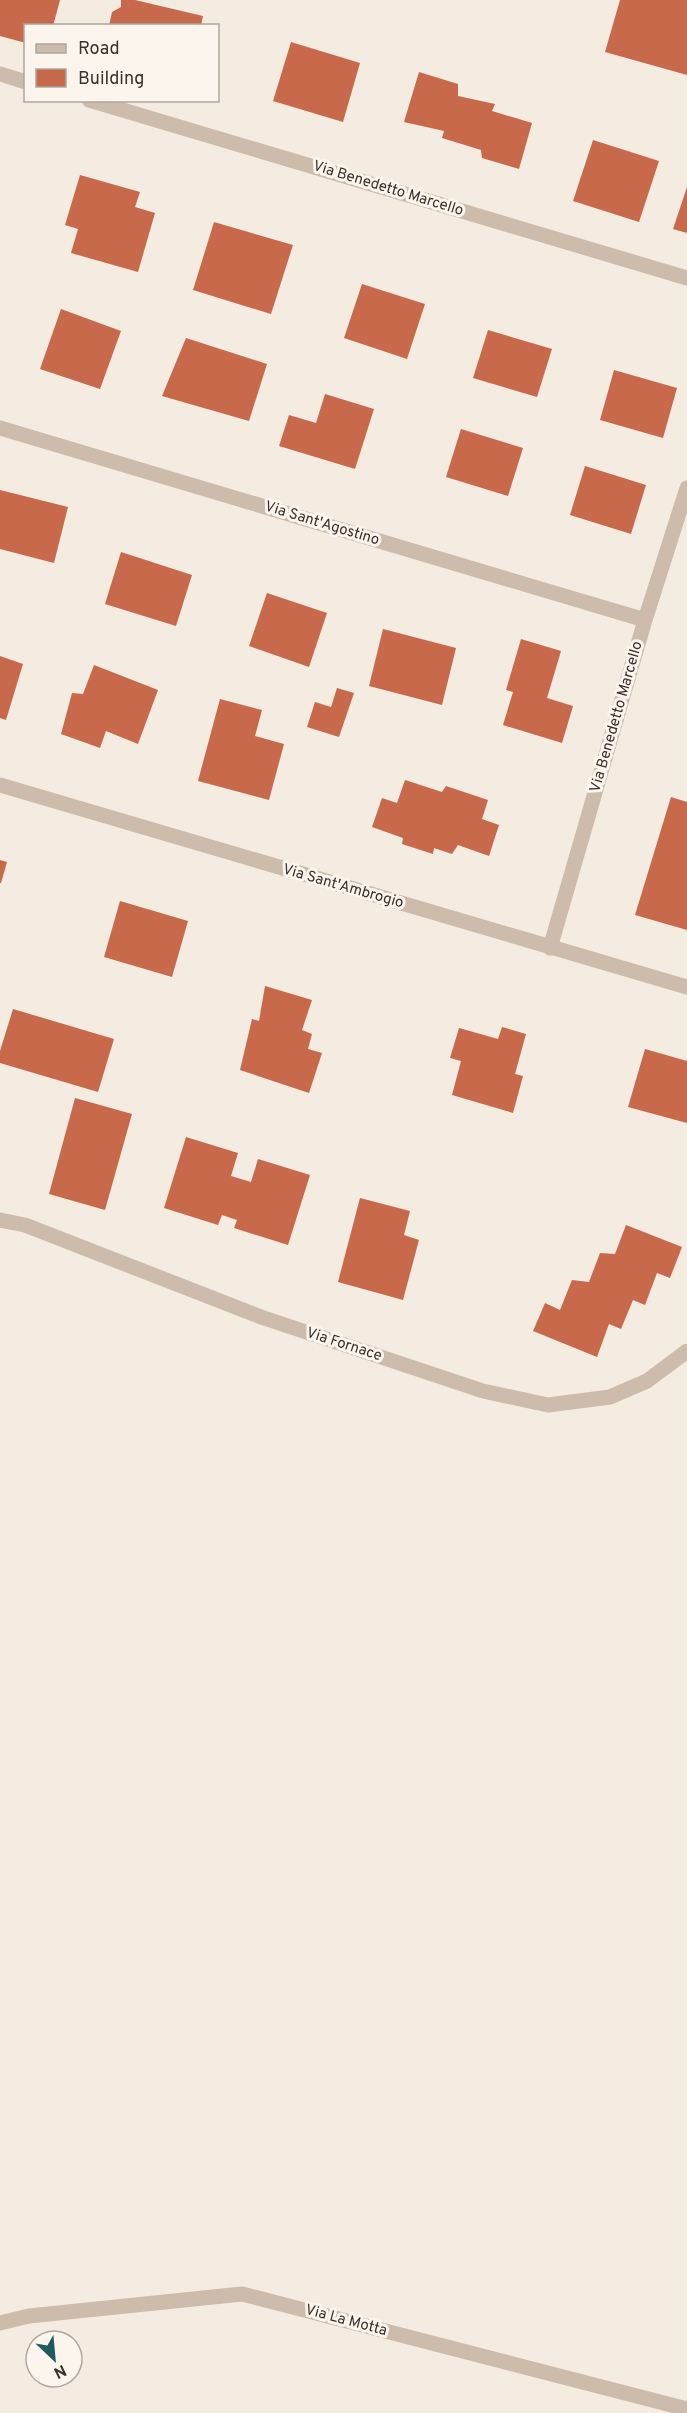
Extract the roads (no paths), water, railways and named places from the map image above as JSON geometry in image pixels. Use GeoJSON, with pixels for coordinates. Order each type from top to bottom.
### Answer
{"type":"FeatureCollection","features":[{"type":"Feature","properties":{"kind":"street"},"geometry":{"type":"LineString","coordinates":[[0,74],[24,81]]}},
{"type":"Feature","properties":{"kind":"street","name":"Via Benedetto Marcello"},"geometry":{"type":"LineString","coordinates":[[96,102],[687,278]]}},
{"type":"Feature","properties":{"kind":"street","name":"Via Sant'Agostino"},"geometry":{"type":"LineString","coordinates":[[0,428],[645,620]]}},
{"type":"Feature","properties":{"kind":"street","name":"Via Benedetto Marcello"},"geometry":{"type":"LineString","coordinates":[[550,948],[645,620],[687,488]]}},
{"type":"Feature","properties":{"kind":"street","name":"Via Sant'Ambrogio"},"geometry":{"type":"LineString","coordinates":[[0,785],[687,987]]}},
{"type":"Feature","properties":{"kind":"street","name":"Via Fornace"},"geometry":{"type":"LineString","coordinates":[[0,1220],[25,1225],[272,1321],[483,1391],[548,1405],[610,1397],[647,1381],[687,1351]]}},
{"type":"Feature","properties":{"kind":"street","name":"Via La Motta"},"geometry":{"type":"LineString","coordinates":[[0,2323],[29,2316],[242,2294],[687,2409]]}}]}
